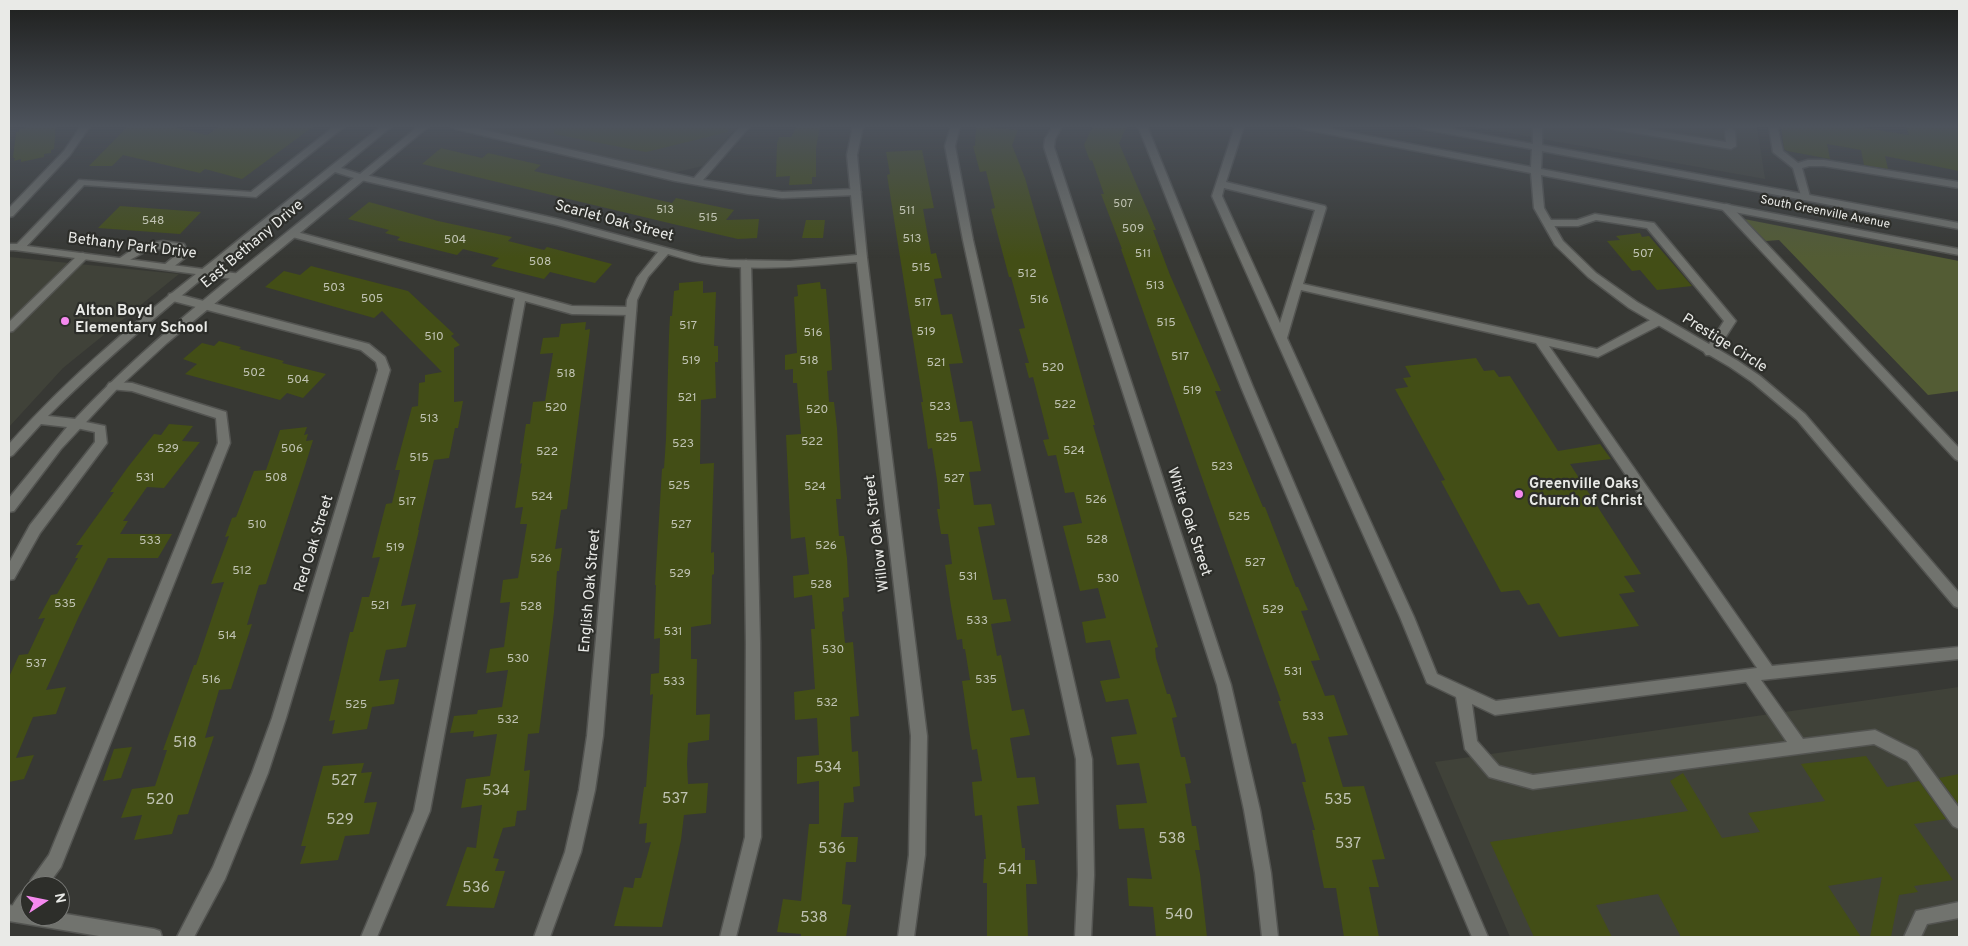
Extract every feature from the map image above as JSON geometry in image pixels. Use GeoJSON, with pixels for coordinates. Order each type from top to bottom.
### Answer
{"type":"FeatureCollection","features":[{"type":"Feature","properties":{"kind":"street"},"geometry":{"type":"LineString","coordinates":[[9,214],[51,170]]}},
{"type":"Feature","properties":{"kind":"street"},"geometry":{"type":"LineString","coordinates":[[14,247],[82,182],[254,195],[285,170]]}},
{"type":"Feature","properties":{"kind":"street","name":"East Bethany Drive"},"geometry":{"type":"LineString","coordinates":[[9,452],[38,419],[85,372],[173,297],[207,272],[333,170]]}},
{"type":"Feature","properties":{"kind":"street","name":"Scarlet Oak Street"},"geometry":{"type":"LineString","coordinates":[[338,170],[558,222],[664,252],[701,260],[790,264],[862,258]]}},
{"type":"Feature","properties":{"kind":"street","name":"East Bethany Drive"},"geometry":{"type":"LineString","coordinates":[[9,507],[76,424],[113,386],[163,340],[241,278],[369,170]]}},
{"type":"Feature","properties":{"kind":"street"},"geometry":{"type":"LineString","coordinates":[[645,170],[696,182],[782,195],[856,192]]}},
{"type":"Feature","properties":{"kind":"street"},"geometry":{"type":"LineString","coordinates":[[696,182],[707,170]]}},
{"type":"Feature","properties":{"kind":"street","name":"Willow Oak Street"},"geometry":{"type":"LineString","coordinates":[[854,170],[862,258],[919,736],[917,855],[906,937]]}},
{"type":"Feature","properties":{"kind":"street"},"geometry":{"type":"LineString","coordinates":[[955,170],[968,240],[1084,759],[1086,875],[1083,937]]}},
{"type":"Feature","properties":{"kind":"street","name":"White Oak Street"},"geometry":{"type":"LineString","coordinates":[[1057,170],[1224,686],[1239,743],[1253,816],[1270,937]]}},
{"type":"Feature","properties":{"kind":"street"},"geometry":{"type":"LineString","coordinates":[[1160,170],[1247,387],[1480,937]]}},
{"type":"Feature","properties":{"kind":"street"},"geometry":{"type":"LineString","coordinates":[[1225,170],[1216,196],[1403,608],[1432,678],[1495,708],[1750,676],[1959,653]]}},
{"type":"Feature","properties":{"kind":"street","name":"Prestige Circle"},"geometry":{"type":"LineString","coordinates":[[1536,170],[1539,208],[1559,243],[1592,276],[1658,321],[1734,364],[1756,379],[1801,418],[1959,602]]}},
{"type":"Feature","properties":{"kind":"street","name":"South Greenville Avenue"},"geometry":{"type":"LineString","coordinates":[[1537,170],[1959,252]]}},
{"type":"Feature","properties":{"kind":"street","name":"South Greenville Avenue"},"geometry":{"type":"LineString","coordinates":[[1661,170],[1959,226]]}},
{"type":"Feature","properties":{"kind":"street"},"geometry":{"type":"LineString","coordinates":[[1798,170],[1805,197]]}},
{"type":"Feature","properties":{"kind":"street"},"geometry":{"type":"LineString","coordinates":[[1868,170],[1959,185]]}},
{"type":"Feature","properties":{"kind":"street"},"geometry":{"type":"LineString","coordinates":[[1221,184],[1321,208],[1281,338]]}},
{"type":"Feature","properties":{"kind":"street"},"geometry":{"type":"LineString","coordinates":[[1726,207],[1959,456]]}},
{"type":"Feature","properties":{"kind":"street"},"geometry":{"type":"LineString","coordinates":[[1548,223],[1578,222],[1595,217],[1650,225],[1730,321],[1710,352]]}},
{"type":"Feature","properties":{"kind":"street"},"geometry":{"type":"LineString","coordinates":[[293,234],[572,310],[631,311]]}},
{"type":"Feature","properties":{"kind":"street"},"geometry":{"type":"LineString","coordinates":[[122,260],[136,249],[152,244],[180,246],[182,254],[168,266]]}},
{"type":"Feature","properties":{"kind":"street","name":"Bethany Park Drive"},"geometry":{"type":"LineString","coordinates":[[14,247],[168,266],[241,278]]}},
{"type":"Feature","properties":{"kind":"street","name":"English Oak Street"},"geometry":{"type":"LineString","coordinates":[[542,937],[573,852],[587,790],[595,736],[631,311],[635,287],[643,274],[664,252]]}},
{"type":"Feature","properties":{"kind":"street"},"geometry":{"type":"LineString","coordinates":[[9,328],[83,256]]}},
{"type":"Feature","properties":{"kind":"street"},"geometry":{"type":"LineString","coordinates":[[728,937],[754,838],[753,643],[746,263]]}},
{"type":"Feature","properties":{"kind":"street"},"geometry":{"type":"LineString","coordinates":[[1297,286],[1598,354],[1658,321]]}},
{"type":"Feature","properties":{"kind":"street"},"geometry":{"type":"LineString","coordinates":[[369,937],[422,811],[521,296]]}},
{"type":"Feature","properties":{"kind":"street","name":"Red Oak Street"},"geometry":{"type":"LineString","coordinates":[[173,297],[365,347],[381,360],[384,370],[282,709],[260,772],[219,873],[185,937]]}},
{"type":"Feature","properties":{"kind":"street"},"geometry":{"type":"LineString","coordinates":[[1540,341],[1768,674]]}},
{"type":"Feature","properties":{"kind":"street"},"geometry":{"type":"LineString","coordinates":[[44,876],[55,861],[224,443],[222,415],[132,387],[113,386]]}},
{"type":"Feature","properties":{"kind":"street"},"geometry":{"type":"LineString","coordinates":[[9,575],[35,529],[101,442],[101,429],[38,419]]}},
{"type":"Feature","properties":{"kind":"street"},"geometry":{"type":"LineString","coordinates":[[1750,676],[1800,747]]}},
{"type":"Feature","properties":{"kind":"street"},"geometry":{"type":"LineString","coordinates":[[1463,693],[1470,744],[1494,772],[1533,782],[1875,737],[1912,756],[1959,821]]}},
{"type":"Feature","properties":{"kind":"street"},"geometry":{"type":"LineString","coordinates":[[1912,937],[1922,917],[1959,910]]}},
{"type":"Feature","properties":{"kind":"street"},"geometry":{"type":"LineString","coordinates":[[13,914],[154,937]]}},
{"type":"Feature","properties":{"kind":"shaded area"},"geometry":{"type":"Polygon","coordinates":[[[659,170],[685,170],[672,173],[659,170]]]}},
{"type":"Feature","properties":{"kind":"shaded area"},"geometry":{"type":"Polygon","coordinates":[[[1716,170],[1764,170],[1765,179],[1716,170]]]}},
{"type":"Feature","properties":{"kind":"shaded area","name":"Alton Boyd Elementary School"},"geometry":{"type":"Polygon","coordinates":[[[9,257],[179,274],[63,368],[9,427],[9,257]]]}},
{"type":"Feature","properties":{"kind":"shaded area"},"geometry":{"type":"Polygon","coordinates":[[[1959,687],[1959,937],[1510,937],[1435,762],[1959,687]]]}},
{"type":"Feature","properties":{"kind":"green space"},"geometry":{"type":"Polygon","coordinates":[[[1744,219],[1959,261],[1959,391],[1928,395],[1779,240],[1766,241],[1744,219]]]}},
{"type":"Feature","properties":{"kind":"building"},"geometry":{"type":"Polygon","coordinates":[[[188,170],[204,170],[200,173],[188,170]]]}},
{"type":"Feature","properties":{"kind":"building"},"geometry":{"type":"Polygon","coordinates":[[[209,170],[254,170],[242,179],[209,170]]]}},
{"type":"Feature","properties":{"kind":"building"},"geometry":{"type":"Polygon","coordinates":[[[448,170],[535,170],[672,203],[676,198],[734,210],[726,220],[759,219],[757,238],[738,239],[448,170]]]}},
{"type":"Feature","properties":{"kind":"building"},"geometry":{"type":"Polygon","coordinates":[[[776,170],[816,170],[816,177],[812,177],[812,184],[789,185],[790,176],[776,177],[776,170]]]}},
{"type":"Feature","properties":{"kind":"building"},"geometry":{"type":"Polygon","coordinates":[[[889,170],[926,170],[934,208],[923,209],[931,254],[936,253],[942,278],[934,279],[941,315],[952,314],[963,363],[949,364],[960,422],[972,421],[981,471],[969,472],[974,505],[991,504],[995,525],[978,527],[993,600],[1006,599],[1011,621],[991,624],[997,656],[1001,655],[1012,711],[1024,709],[1030,735],[1010,738],[1017,778],[1035,777],[1039,804],[1017,806],[1022,848],[1025,848],[1025,860],[1035,860],[1037,884],[1026,884],[1028,937],[987,937],[987,883],[983,883],[984,859],[986,859],[982,815],[975,816],[972,782],[982,781],[977,749],[972,750],[962,681],[970,680],[965,649],[963,649],[962,639],[957,640],[951,606],[945,565],[952,564],[948,534],[941,534],[937,509],[940,509],[937,480],[932,448],[928,449],[921,402],[923,402],[887,175],[890,174],[889,170]]]}},
{"type":"Feature","properties":{"kind":"building"},"geometry":{"type":"Polygon","coordinates":[[[980,170],[1022,170],[1025,178],[1095,425],[1093,425],[1158,647],[1155,648],[1156,658],[1167,694],[1170,694],[1177,717],[1172,718],[1181,757],[1185,757],[1191,783],[1185,784],[1192,826],[1196,826],[1200,850],[1195,850],[1200,874],[1207,937],[1156,937],[1153,907],[1129,906],[1127,878],[1152,879],[1144,828],[1119,829],[1116,805],[1147,803],[1139,763],[1117,765],[1111,737],[1137,734],[1128,699],[1106,702],[1100,681],[1120,678],[1110,640],[1086,643],[1082,622],[1106,618],[1098,588],[1080,591],[1063,526],[1082,523],[1074,492],[1065,493],[1056,455],[1048,456],[1043,440],[1049,439],[1033,377],[1029,378],[1025,363],[1029,363],[1019,329],[1025,328],[991,209],[995,208],[986,171],[980,172],[980,170]]]}},
{"type":"Feature","properties":{"kind":"building"},"geometry":{"type":"Polygon","coordinates":[[[1096,170],[1131,170],[1156,230],[1153,230],[1170,275],[1221,391],[1215,391],[1263,507],[1265,507],[1296,587],[1298,587],[1308,610],[1301,611],[1320,660],[1311,661],[1325,696],[1334,695],[1348,735],[1328,737],[1343,787],[1364,786],[1385,859],[1372,860],[1379,887],[1369,887],[1379,937],[1344,937],[1336,888],[1324,888],[1312,830],[1315,830],[1302,782],[1306,782],[1296,743],[1292,744],[1278,701],[1281,701],[1101,194],[1104,194],[1096,170]]]}},
{"type":"Feature","properties":{"kind":"building"},"geometry":{"type":"Polygon","coordinates":[[[369,202],[438,221],[512,237],[508,241],[544,250],[547,247],[612,264],[595,283],[550,272],[544,279],[491,266],[499,258],[463,249],[457,255],[397,240],[400,237],[385,233],[389,230],[348,219],[369,202]]]}},
{"type":"Feature","properties":{"kind":"building"},"geometry":{"type":"Polygon","coordinates":[[[120,206],[201,212],[180,234],[98,228],[120,206]]]}},
{"type":"Feature","properties":{"kind":"building"},"geometry":{"type":"Polygon","coordinates":[[[806,220],[825,220],[823,238],[802,238],[806,220]]]}},
{"type":"Feature","properties":{"kind":"building"},"geometry":{"type":"Polygon","coordinates":[[[1640,233],[1642,237],[1649,236],[1692,286],[1657,290],[1640,270],[1632,271],[1607,241],[1620,240],[1616,236],[1640,233]]]}},
{"type":"Feature","properties":{"kind":"building"},"geometry":{"type":"Polygon","coordinates":[[[311,266],[408,291],[454,334],[451,336],[460,345],[454,348],[454,402],[463,401],[458,428],[455,428],[449,458],[434,460],[401,606],[416,604],[406,647],[386,650],[379,681],[399,679],[394,704],[372,707],[367,729],[332,734],[335,720],[329,721],[350,632],[353,632],[362,597],[369,597],[380,557],[372,558],[386,504],[392,503],[400,470],[395,470],[412,407],[418,406],[419,383],[425,382],[425,375],[442,372],[382,311],[374,318],[265,287],[284,271],[300,275],[311,266]]]}},
{"type":"Feature","properties":{"kind":"building"},"geometry":{"type":"Polygon","coordinates":[[[703,281],[703,293],[716,292],[714,346],[718,346],[718,362],[715,362],[716,398],[701,400],[700,464],[714,463],[711,553],[714,552],[714,574],[712,575],[711,624],[691,627],[691,659],[697,659],[696,715],[710,714],[709,740],[688,743],[687,764],[688,784],[708,783],[706,813],[684,815],[681,840],[662,927],[614,926],[624,887],[633,888],[635,878],[641,878],[651,842],[645,843],[647,823],[639,824],[644,787],[646,787],[653,694],[650,695],[651,674],[659,673],[660,638],[654,639],[655,585],[662,469],[664,468],[666,439],[670,316],[672,316],[674,291],[679,290],[679,283],[703,281]]]}},
{"type":"Feature","properties":{"kind":"building"},"geometry":{"type":"Polygon","coordinates":[[[820,282],[821,289],[826,289],[832,370],[827,371],[829,402],[834,402],[837,428],[841,499],[836,499],[839,536],[844,536],[847,558],[849,597],[843,598],[844,611],[842,612],[845,643],[853,642],[859,716],[850,717],[852,752],[858,751],[860,786],[853,787],[854,802],[844,803],[841,837],[858,837],[856,862],[846,862],[842,904],[851,905],[846,937],[801,937],[801,934],[777,932],[783,899],[801,901],[809,824],[819,824],[819,781],[797,784],[797,757],[819,755],[817,718],[795,720],[794,692],[815,689],[811,629],[815,629],[812,595],[794,598],[793,576],[809,574],[805,537],[791,539],[786,435],[801,434],[797,383],[793,383],[793,369],[785,370],[785,355],[797,353],[794,297],[798,296],[797,285],[820,282]]]}},
{"type":"Feature","properties":{"kind":"building"},"geometry":{"type":"Polygon","coordinates":[[[586,322],[585,330],[590,329],[567,509],[561,510],[555,549],[562,548],[559,571],[557,571],[554,612],[539,733],[528,734],[524,771],[530,770],[526,810],[517,811],[515,826],[503,828],[493,858],[499,859],[495,871],[505,871],[494,908],[446,906],[467,847],[476,848],[482,805],[461,808],[466,779],[490,776],[497,734],[473,737],[474,731],[450,733],[454,716],[477,714],[478,710],[502,707],[508,670],[486,673],[490,649],[504,647],[510,602],[500,603],[503,580],[518,578],[527,524],[520,524],[523,507],[515,508],[526,424],[530,424],[533,402],[545,401],[553,353],[540,354],[543,338],[559,337],[561,324],[586,322]]]}},
{"type":"Feature","properties":{"kind":"building"},"geometry":{"type":"Polygon","coordinates":[[[219,341],[241,347],[239,349],[284,361],[282,363],[326,374],[303,398],[287,393],[280,400],[185,374],[197,364],[183,359],[202,343],[214,346],[219,341]]]}},
{"type":"Feature","properties":{"kind":"building","name":"Greenville Oaks Church of Christ"},"geometry":{"type":"Polygon","coordinates":[[[1476,358],[1484,371],[1494,370],[1499,377],[1510,376],[1558,451],[1600,444],[1611,459],[1570,464],[1641,574],[1624,576],[1635,592],[1619,594],[1639,626],[1559,637],[1539,603],[1528,605],[1519,590],[1501,592],[1441,481],[1445,480],[1395,389],[1408,387],[1403,378],[1411,377],[1405,366],[1476,358]]]}},
{"type":"Feature","properties":{"kind":"building"},"geometry":{"type":"Polygon","coordinates":[[[169,424],[193,426],[182,441],[200,442],[164,488],[147,487],[123,521],[128,521],[120,534],[172,534],[158,558],[108,558],[79,616],[46,690],[66,687],[56,714],[33,717],[16,758],[34,755],[24,779],[9,782],[9,677],[19,655],[28,654],[45,618],[38,619],[51,595],[57,594],[78,558],[75,558],[83,545],[76,545],[114,492],[110,492],[128,467],[154,434],[161,435],[169,424]]]}},
{"type":"Feature","properties":{"kind":"building"},"geometry":{"type":"Polygon","coordinates":[[[307,427],[304,435],[308,434],[306,441],[313,440],[266,584],[259,585],[247,625],[252,624],[231,689],[219,690],[205,738],[214,736],[188,814],[178,815],[172,834],[134,840],[142,815],[121,818],[132,789],[155,786],[167,750],[163,750],[194,665],[196,665],[224,582],[211,584],[229,536],[225,537],[232,518],[236,517],[254,471],[266,470],[280,430],[307,427]]]}},
{"type":"Feature","properties":{"kind":"building"},"geometry":{"type":"Polygon","coordinates":[[[132,747],[121,778],[103,781],[114,749],[132,747]]]}},
{"type":"Feature","properties":{"kind":"building"},"geometry":{"type":"Polygon","coordinates":[[[1866,756],[1887,787],[1919,781],[1946,819],[1914,824],[1953,880],[1914,886],[1918,892],[1899,895],[1891,937],[1870,937],[1882,877],[1828,886],[1861,937],[1681,937],[1658,894],[1596,905],[1612,937],[1534,937],[1490,842],[1688,811],[1670,781],[1683,773],[1722,838],[1760,832],[1748,813],[1825,801],[1801,764],[1866,756]]]}},
{"type":"Feature","properties":{"kind":"building"},"geometry":{"type":"Polygon","coordinates":[[[364,763],[361,773],[372,772],[364,803],[377,802],[369,834],[345,836],[338,860],[300,864],[306,846],[301,846],[323,766],[364,763]]]}},
{"type":"Feature","properties":{"kind":"building"},"geometry":{"type":"Polygon","coordinates":[[[1959,774],[1959,805],[1939,778],[1959,774]]]}},
{"type":"Feature","properties":{"kind":"place","name":"Alton Boyd Elementary School"},"geometry":{"type":"Point","coordinates":[65,321]}},
{"type":"Feature","properties":{"kind":"place","name":"Greenville Oaks Church of Christ"},"geometry":{"type":"Point","coordinates":[1519,494]}}]}
